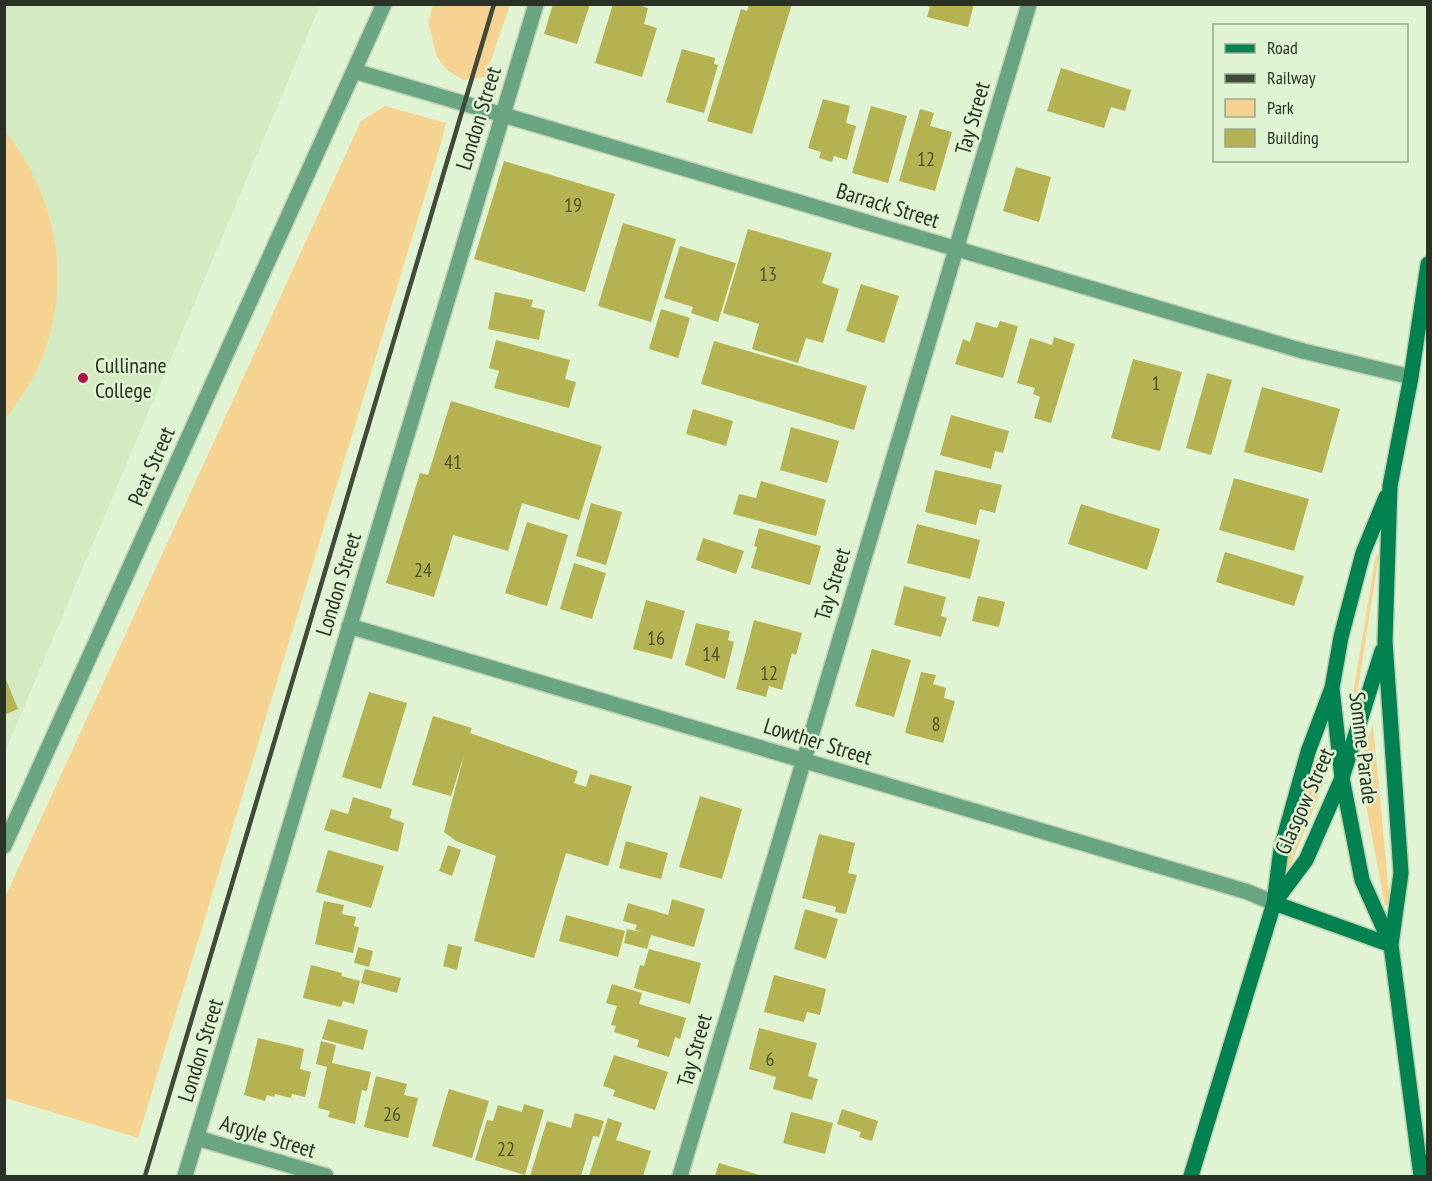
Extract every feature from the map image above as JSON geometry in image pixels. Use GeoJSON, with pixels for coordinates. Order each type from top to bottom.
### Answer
{"type":"FeatureCollection","features":[{"type":"Feature","properties":{"kind":"main road","name":"Somme Parade"},"geometry":{"type":"LineString","coordinates":[[1421,1176],[1391,945],[1401,873],[1385,641],[1390,486],[1428,264]]}},
{"type":"Feature","properties":{"kind":"main road","name":"Somme Parade"},"geometry":{"type":"LineString","coordinates":[[1390,486],[1363,553],[1341,637],[1332,688],[1342,778],[1362,880],[1391,945]]}},
{"type":"Feature","properties":{"kind":"main road","name":"Glasgow Street"},"geometry":{"type":"LineString","coordinates":[[1274,903],[1306,860],[1342,778],[1385,641]]}},
{"type":"Feature","properties":{"kind":"main road","name":"Glasgow Street"},"geometry":{"type":"LineString","coordinates":[[1191,1176],[1274,903],[1281,849],[1308,752],[1332,688]]}},
{"type":"Feature","properties":{"kind":"main road"},"geometry":{"type":"LineString","coordinates":[[1274,903],[1391,945]]}},
{"type":"Feature","properties":{"kind":"street","name":"Peat Street"},"geometry":{"type":"LineString","coordinates":[[4,846],[384,4]]}},
{"type":"Feature","properties":{"kind":"street","name":"London Street"},"geometry":{"type":"LineString","coordinates":[[185,1176],[536,4]]}},
{"type":"Feature","properties":{"kind":"street","name":"Tay Street"},"geometry":{"type":"LineString","coordinates":[[680,1176],[1029,4]]}},
{"type":"Feature","properties":{"kind":"street","name":"Barrack Street"},"geometry":{"type":"LineString","coordinates":[[354,71],[1303,351],[1410,377]]}},
{"type":"Feature","properties":{"kind":"street","name":"Lowther Street"},"geometry":{"type":"LineString","coordinates":[[349,626],[1248,892],[1274,903]]}},
{"type":"Feature","properties":{"kind":"street","name":"Argyle Street"},"geometry":{"type":"LineString","coordinates":[[197,1138],[326,1176]]}},
{"type":"Feature","properties":{"kind":"shaded area","name":"Cullinane College"},"geometry":{"type":"Polygon","coordinates":[[[5,5],[320,5],[5,752],[5,5]]]}},
{"type":"Feature","properties":{"kind":"green space"},"geometry":{"type":"Polygon","coordinates":[[[433,5],[510,5],[485,77],[463,80],[447,70],[437,57],[428,22],[433,5]]]}},
{"type":"Feature","properties":{"kind":"green space"},"geometry":{"type":"Polygon","coordinates":[[[385,106],[446,123],[138,1138],[5,1098],[5,897],[361,121],[385,106]]]}},
{"type":"Feature","properties":{"kind":"green space"},"geometry":{"type":"Polygon","coordinates":[[[5,132],[27,164],[44,200],[54,237],[58,275],[55,313],[45,350],[28,386],[5,418],[5,132]]]}},
{"type":"Feature","properties":{"kind":"green space"},"geometry":{"type":"Polygon","coordinates":[[[1376,554],[1379,555],[1357,695],[1353,694],[1376,554]]]}},
{"type":"Feature","properties":{"kind":"green space"},"geometry":{"type":"Polygon","coordinates":[[[1373,724],[1390,905],[1385,906],[1359,768],[1363,765],[1361,760],[1373,724]]]}},
{"type":"Feature","properties":{"kind":"green space"},"geometry":{"type":"Polygon","coordinates":[[[1318,755],[1323,785],[1286,877],[1281,874],[1318,755]]]}},
{"type":"Feature","properties":{"kind":"building"},"geometry":{"type":"Polygon","coordinates":[[[553,4],[590,4],[577,44],[544,34],[553,4]]]}},
{"type":"Feature","properties":{"kind":"building"},"geometry":{"type":"Polygon","coordinates":[[[613,4],[636,4],[648,8],[644,24],[657,28],[642,77],[595,63],[613,4]]]}},
{"type":"Feature","properties":{"kind":"building"},"geometry":{"type":"Polygon","coordinates":[[[749,4],[792,4],[752,134],[707,121],[741,9],[747,11],[749,4]]]}},
{"type":"Feature","properties":{"kind":"building"},"geometry":{"type":"Polygon","coordinates":[[[922,4],[974,4],[968,27],[927,17],[930,7],[922,4]]]}},
{"type":"Feature","properties":{"kind":"building"},"geometry":{"type":"Polygon","coordinates":[[[682,49],[715,58],[714,64],[718,65],[704,113],[666,102],[682,49]]]}},
{"type":"Feature","properties":{"kind":"building"},"geometry":{"type":"Polygon","coordinates":[[[1061,68],[1131,90],[1125,111],[1111,107],[1104,128],[1047,111],[1061,68]]]}},
{"type":"Feature","properties":{"kind":"building"},"geometry":{"type":"Polygon","coordinates":[[[823,99],[850,106],[846,123],[856,126],[847,160],[834,156],[832,162],[819,158],[821,152],[808,148],[823,99]]]}},
{"type":"Feature","properties":{"kind":"building"},"geometry":{"type":"Polygon","coordinates":[[[871,106],[907,116],[888,183],[852,173],[871,106]]]}},
{"type":"Feature","properties":{"kind":"building"},"geometry":{"type":"Polygon","coordinates":[[[920,109],[934,113],[930,126],[952,132],[935,191],[899,181],[920,109]]]}},
{"type":"Feature","properties":{"kind":"building"},"geometry":{"type":"Polygon","coordinates":[[[504,161],[615,194],[585,292],[474,259],[504,161]]]}},
{"type":"Feature","properties":{"kind":"building"},"geometry":{"type":"Polygon","coordinates":[[[1016,167],[1051,177],[1039,222],[1003,211],[1016,167]]]}},
{"type":"Feature","properties":{"kind":"building"},"geometry":{"type":"Polygon","coordinates":[[[623,223],[676,239],[651,322],[598,306],[623,223]]]}},
{"type":"Feature","properties":{"kind":"building"},"geometry":{"type":"Polygon","coordinates":[[[748,229],[832,253],[822,283],[839,289],[823,343],[806,338],[798,363],[752,349],[759,324],[723,313],[748,229]]]}},
{"type":"Feature","properties":{"kind":"building"},"geometry":{"type":"Polygon","coordinates":[[[680,246],[736,263],[718,322],[691,313],[693,307],[664,298],[680,246]]]}},
{"type":"Feature","properties":{"kind":"building"},"geometry":{"type":"Polygon","coordinates":[[[861,284],[899,296],[884,343],[846,331],[861,284]]]}},
{"type":"Feature","properties":{"kind":"building"},"geometry":{"type":"Polygon","coordinates":[[[495,292],[533,300],[531,307],[545,310],[539,340],[488,329],[495,292]]]}},
{"type":"Feature","properties":{"kind":"building"},"geometry":{"type":"Polygon","coordinates":[[[661,309],[690,318],[678,358],[649,349],[661,309]]]}},
{"type":"Feature","properties":{"kind":"building"},"geometry":{"type":"Polygon","coordinates":[[[1000,321],[1018,326],[1003,378],[955,364],[963,339],[970,342],[976,322],[997,328],[1000,321]]]}},
{"type":"Feature","properties":{"kind":"building"},"geometry":{"type":"Polygon","coordinates":[[[1054,337],[1075,344],[1051,423],[1034,418],[1040,397],[1033,394],[1035,388],[1017,383],[1030,338],[1052,345],[1054,337]]]}},
{"type":"Feature","properties":{"kind":"building"},"geometry":{"type":"Polygon","coordinates":[[[496,340],[570,360],[565,379],[576,382],[569,408],[494,388],[499,371],[489,368],[496,340]]]}},
{"type":"Feature","properties":{"kind":"building"},"geometry":{"type":"Polygon","coordinates":[[[714,341],[867,386],[854,430],[701,384],[714,341]]]}},
{"type":"Feature","properties":{"kind":"building"},"geometry":{"type":"Polygon","coordinates":[[[1133,359],[1182,372],[1160,451],[1111,438],[1133,359]]]}},
{"type":"Feature","properties":{"kind":"building"},"geometry":{"type":"Polygon","coordinates":[[[1207,373],[1232,380],[1211,455],[1186,448],[1207,373]]]}},
{"type":"Feature","properties":{"kind":"building"},"geometry":{"type":"Polygon","coordinates":[[[1262,387],[1340,409],[1322,473],[1244,452],[1262,387]]]}},
{"type":"Feature","properties":{"kind":"building"},"geometry":{"type":"Polygon","coordinates":[[[451,401],[602,446],[579,520],[522,503],[508,551],[453,535],[434,597],[386,583],[420,473],[428,475],[451,401]]]}},
{"type":"Feature","properties":{"kind":"building"},"geometry":{"type":"Polygon","coordinates":[[[693,409],[733,421],[726,446],[686,434],[693,409]]]}},
{"type":"Feature","properties":{"kind":"building"},"geometry":{"type":"Polygon","coordinates":[[[951,415],[1009,431],[1003,453],[995,451],[991,469],[940,455],[951,415]]]}},
{"type":"Feature","properties":{"kind":"building"},"geometry":{"type":"Polygon","coordinates":[[[791,427],[839,441],[827,483],[780,470],[791,427]]]}},
{"type":"Feature","properties":{"kind":"building"},"geometry":{"type":"Polygon","coordinates":[[[935,470],[1002,485],[995,513],[980,509],[976,525],[925,512],[935,470]]]}},
{"type":"Feature","properties":{"kind":"building"},"geometry":{"type":"Polygon","coordinates":[[[1234,478],[1309,499],[1294,551],[1219,530],[1234,478]]]}},
{"type":"Feature","properties":{"kind":"building"},"geometry":{"type":"Polygon","coordinates":[[[761,481],[826,500],[816,536],[733,514],[739,494],[756,498],[761,481]]]}},
{"type":"Feature","properties":{"kind":"building"},"geometry":{"type":"Polygon","coordinates":[[[591,503],[622,512],[606,565],[576,556],[591,503]]]}},
{"type":"Feature","properties":{"kind":"building"},"geometry":{"type":"Polygon","coordinates":[[[1081,504],[1160,529],[1147,570],[1068,544],[1081,504]]]}},
{"type":"Feature","properties":{"kind":"building"},"geometry":{"type":"Polygon","coordinates":[[[527,522],[568,535],[547,606],[505,593],[527,522]]]}},
{"type":"Feature","properties":{"kind":"building"},"geometry":{"type":"Polygon","coordinates":[[[917,524],[980,540],[970,579],[907,563],[917,524]]]}},
{"type":"Feature","properties":{"kind":"building"},"geometry":{"type":"Polygon","coordinates":[[[759,528],[821,546],[810,585],[751,568],[759,528]]]}},
{"type":"Feature","properties":{"kind":"building"},"geometry":{"type":"Polygon","coordinates":[[[703,538],[744,551],[736,574],[696,560],[703,538]]]}},
{"type":"Feature","properties":{"kind":"building"},"geometry":{"type":"Polygon","coordinates":[[[1225,552],[1304,576],[1294,606],[1216,582],[1225,552]]]}},
{"type":"Feature","properties":{"kind":"building"},"geometry":{"type":"Polygon","coordinates":[[[574,563],[606,573],[592,619],[560,609],[574,563]]]}},
{"type":"Feature","properties":{"kind":"building"},"geometry":{"type":"Polygon","coordinates":[[[904,586],[946,597],[941,616],[947,618],[941,637],[894,625],[904,586]]]}},
{"type":"Feature","properties":{"kind":"building"},"geometry":{"type":"Polygon","coordinates":[[[978,596],[1005,602],[999,627],[972,621],[978,596]]]}},
{"type":"Feature","properties":{"kind":"building"},"geometry":{"type":"Polygon","coordinates":[[[646,600],[685,611],[672,659],[633,649],[646,600]]]}},
{"type":"Feature","properties":{"kind":"building"},"geometry":{"type":"Polygon","coordinates":[[[754,620],[802,633],[796,655],[792,653],[782,690],[769,686],[766,697],[736,689],[754,620]]]}},
{"type":"Feature","properties":{"kind":"building"},"geometry":{"type":"Polygon","coordinates":[[[696,623],[730,631],[728,640],[734,642],[725,679],[685,665],[696,623]]]}},
{"type":"Feature","properties":{"kind":"building"},"geometry":{"type":"Polygon","coordinates":[[[872,649],[911,660],[894,717],[855,706],[872,649]]]}},
{"type":"Feature","properties":{"kind":"building"},"geometry":{"type":"Polygon","coordinates":[[[921,672],[936,675],[933,684],[946,688],[944,698],[955,701],[943,743],[905,733],[921,672]]]}},
{"type":"Feature","properties":{"kind":"building"},"geometry":{"type":"Polygon","coordinates":[[[4,675],[18,709],[4,715],[4,675]]]}},
{"type":"Feature","properties":{"kind":"building"},"geometry":{"type":"Polygon","coordinates":[[[369,692],[407,703],[381,789],[342,777],[369,692]]]}},
{"type":"Feature","properties":{"kind":"building"},"geometry":{"type":"Polygon","coordinates":[[[433,716],[472,728],[470,733],[578,771],[574,783],[586,787],[590,774],[632,786],[608,866],[566,853],[534,958],[474,941],[496,856],[456,841],[444,832],[464,755],[451,796],[412,785],[433,716]]]}},
{"type":"Feature","properties":{"kind":"building"},"geometry":{"type":"Polygon","coordinates":[[[700,796],[742,809],[722,879],[679,867],[700,796]]]}},
{"type":"Feature","properties":{"kind":"building"},"geometry":{"type":"Polygon","coordinates":[[[353,797],[392,809],[390,818],[404,823],[398,852],[324,830],[331,809],[348,814],[353,797]]]}},
{"type":"Feature","properties":{"kind":"building"},"geometry":{"type":"Polygon","coordinates":[[[819,834],[855,843],[848,873],[857,875],[846,914],[835,912],[836,907],[802,898],[819,834]]]}},
{"type":"Feature","properties":{"kind":"building"},"geometry":{"type":"Polygon","coordinates":[[[626,841],[668,853],[661,879],[619,868],[626,841]]]}},
{"type":"Feature","properties":{"kind":"building"},"geometry":{"type":"Polygon","coordinates":[[[448,845],[461,850],[452,876],[439,871],[448,845]]]}},
{"type":"Feature","properties":{"kind":"building"},"geometry":{"type":"Polygon","coordinates":[[[328,850],[384,866],[371,908],[316,892],[328,850]]]}},
{"type":"Feature","properties":{"kind":"building"},"geometry":{"type":"Polygon","coordinates":[[[672,899],[705,909],[694,947],[651,935],[647,949],[624,943],[627,929],[646,933],[635,930],[637,925],[623,921],[628,903],[668,915],[672,899]]]}},
{"type":"Feature","properties":{"kind":"building"},"geometry":{"type":"Polygon","coordinates":[[[324,901],[344,905],[342,914],[356,917],[354,926],[359,927],[353,953],[315,944],[324,901]]]}},
{"type":"Feature","properties":{"kind":"building"},"geometry":{"type":"Polygon","coordinates":[[[805,909],[838,919],[826,959],[794,949],[805,909]]]}},
{"type":"Feature","properties":{"kind":"building"},"geometry":{"type":"Polygon","coordinates":[[[566,915],[625,931],[618,957],[559,941],[566,915]]]}},
{"type":"Feature","properties":{"kind":"building"},"geometry":{"type":"Polygon","coordinates":[[[448,944],[462,947],[457,970],[443,966],[448,944]]]}},
{"type":"Feature","properties":{"kind":"building"},"geometry":{"type":"Polygon","coordinates":[[[358,947],[373,951],[369,967],[354,963],[358,947]]]}},
{"type":"Feature","properties":{"kind":"building"},"geometry":{"type":"Polygon","coordinates":[[[649,949],[701,963],[690,1004],[634,988],[640,965],[644,966],[649,949]]]}},
{"type":"Feature","properties":{"kind":"building"},"geometry":{"type":"Polygon","coordinates":[[[311,965],[342,973],[341,976],[360,981],[354,1004],[343,1001],[341,1007],[303,998],[311,965]]]}},
{"type":"Feature","properties":{"kind":"building"},"geometry":{"type":"Polygon","coordinates":[[[365,969],[401,978],[397,993],[361,983],[365,969]]]}},
{"type":"Feature","properties":{"kind":"building"},"geometry":{"type":"Polygon","coordinates":[[[774,975],[826,989],[820,1015],[807,1012],[804,1022],[764,1012],[774,975]]]}},
{"type":"Feature","properties":{"kind":"building"},"geometry":{"type":"Polygon","coordinates":[[[612,984],[642,993],[639,1004],[686,1018],[680,1039],[675,1037],[669,1057],[637,1047],[639,1040],[614,1032],[616,1026],[611,1025],[617,1006],[606,1003],[612,984]]]}},
{"type":"Feature","properties":{"kind":"building"},"geometry":{"type":"Polygon","coordinates":[[[328,1019],[368,1030],[363,1050],[322,1039],[328,1019]]]}},
{"type":"Feature","properties":{"kind":"building"},"geometry":{"type":"Polygon","coordinates":[[[759,1028],[817,1043],[808,1076],[818,1079],[812,1100],[773,1089],[776,1077],[749,1069],[759,1028]]]}},
{"type":"Feature","properties":{"kind":"building"},"geometry":{"type":"Polygon","coordinates":[[[258,1038],[304,1049],[300,1069],[311,1072],[305,1097],[292,1094],[291,1098],[275,1094],[274,1097],[267,1095],[265,1101],[244,1095],[258,1038]]]}},
{"type":"Feature","properties":{"kind":"building"},"geometry":{"type":"Polygon","coordinates":[[[321,1041],[336,1045],[332,1063],[371,1072],[367,1091],[362,1090],[355,1124],[328,1117],[330,1111],[318,1108],[327,1067],[316,1064],[321,1041]]]}},
{"type":"Feature","properties":{"kind":"building"},"geometry":{"type":"Polygon","coordinates":[[[614,1055],[668,1072],[655,1110],[613,1096],[615,1090],[603,1086],[614,1055]]]}},
{"type":"Feature","properties":{"kind":"building"},"geometry":{"type":"Polygon","coordinates":[[[376,1076],[407,1084],[404,1095],[418,1098],[408,1138],[364,1127],[376,1076]]]}},
{"type":"Feature","properties":{"kind":"building"},"geometry":{"type":"Polygon","coordinates":[[[449,1089],[489,1101],[472,1158],[432,1146],[449,1089]]]}},
{"type":"Feature","properties":{"kind":"building"},"geometry":{"type":"Polygon","coordinates":[[[524,1104],[544,1110],[525,1175],[475,1160],[487,1120],[493,1121],[498,1105],[522,1112],[524,1104]]]}},
{"type":"Feature","properties":{"kind":"building"},"geometry":{"type":"Polygon","coordinates":[[[842,1109],[878,1121],[872,1141],[859,1137],[861,1132],[837,1124],[842,1109]]]}},
{"type":"Feature","properties":{"kind":"building"},"geometry":{"type":"Polygon","coordinates":[[[791,1112],[833,1123],[825,1154],[783,1143],[791,1112]]]}},
{"type":"Feature","properties":{"kind":"building"},"geometry":{"type":"Polygon","coordinates":[[[575,1113],[604,1121],[599,1137],[593,1136],[581,1176],[530,1176],[547,1121],[571,1128],[575,1113]]]}},
{"type":"Feature","properties":{"kind":"building"},"geometry":{"type":"Polygon","coordinates":[[[608,1118],[622,1123],[616,1140],[651,1151],[643,1176],[589,1176],[608,1118]]]}},
{"type":"Feature","properties":{"kind":"building"},"geometry":{"type":"Polygon","coordinates":[[[719,1163],[763,1176],[715,1176],[719,1163]]]}},
{"type":"Feature","properties":{"kind":"railway"},"geometry":{"type":"LineString","coordinates":[[145,1176],[494,4]]}},
{"type":"Feature","properties":{"kind":"place","name":"Cullinane College"},"geometry":{"type":"Point","coordinates":[83,378]}}]}
